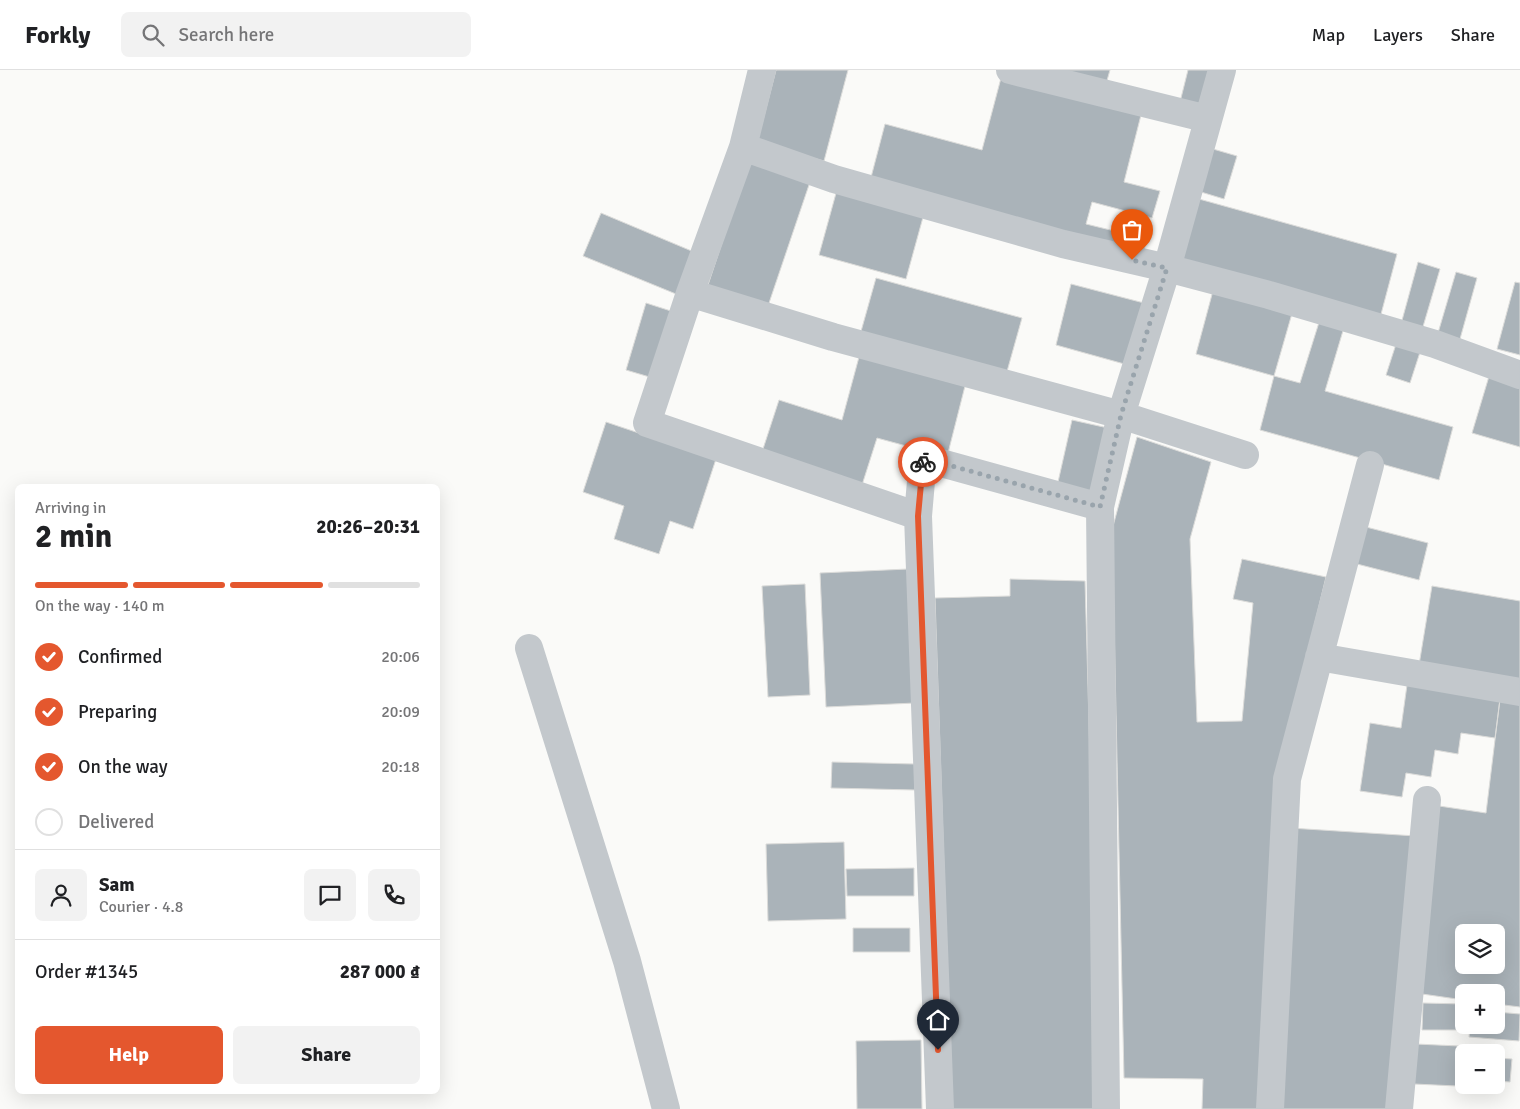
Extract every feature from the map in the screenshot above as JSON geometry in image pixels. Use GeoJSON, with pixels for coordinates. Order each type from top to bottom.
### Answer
{"type":"FeatureCollection","features":[{"type":"Feature","properties":{"kind":"street"},"geometry":{"type":"LineString","coordinates":[[762,70],[743,147],[690,293],[646,423],[918,516]]}},
{"type":"Feature","properties":{"kind":"street"},"geometry":{"type":"LineString","coordinates":[[1010,70],[1208,119]]}},
{"type":"Feature","properties":{"kind":"street"},"geometry":{"type":"LineString","coordinates":[[1106,1109],[1100,507],[1121,415],[1167,268],[1222,70]]}},
{"type":"Feature","properties":{"kind":"street"},"geometry":{"type":"LineString","coordinates":[[743,147],[834,179],[1063,244],[1167,268],[1269,296],[1435,344],[1520,375]]}},
{"type":"Feature","properties":{"kind":"street"},"geometry":{"type":"LineString","coordinates":[[690,293],[833,337],[1121,415],[1245,455]]}},
{"type":"Feature","properties":{"kind":"street"},"geometry":{"type":"LineString","coordinates":[[940,1109],[918,516],[923,458],[1100,507]]}},
{"type":"Feature","properties":{"kind":"street"},"geometry":{"type":"LineString","coordinates":[[1270,1109],[1288,779],[1370,465]]}},
{"type":"Feature","properties":{"kind":"street"},"geometry":{"type":"LineString","coordinates":[[529,648],[627,961],[666,1109]]}},
{"type":"Feature","properties":{"kind":"street"},"geometry":{"type":"LineString","coordinates":[[1320,657],[1520,692]]}},
{"type":"Feature","properties":{"kind":"street"},"geometry":{"type":"LineString","coordinates":[[1399,1109],[1427,800]]}},
{"type":"Feature","properties":{"kind":"building"},"geometry":{"type":"Polygon","coordinates":[[[776,70],[848,70],[824,161],[757,143],[776,70]]]}},
{"type":"Feature","properties":{"kind":"building"},"geometry":{"type":"Polygon","coordinates":[[[1051,70],[1110,70],[1106,84],[1051,70]]]}},
{"type":"Feature","properties":{"kind":"building"},"geometry":{"type":"Polygon","coordinates":[[[1188,70],[1212,70],[1202,107],[1180,102],[1188,70]]]}},
{"type":"Feature","properties":{"kind":"building"},"geometry":{"type":"Polygon","coordinates":[[[1001,78],[1141,115],[1124,182],[1160,191],[1152,218],[1092,202],[1086,224],[1147,239],[1142,257],[869,185],[885,124],[982,150],[1001,78]]]}},
{"type":"Feature","properties":{"kind":"building"},"geometry":{"type":"Polygon","coordinates":[[[1213,149],[1237,156],[1224,199],[1201,192],[1213,149]]]}},
{"type":"Feature","properties":{"kind":"building"},"geometry":{"type":"Polygon","coordinates":[[[750,158],[811,179],[768,306],[708,285],[750,158]]]}},
{"type":"Feature","properties":{"kind":"building"},"geometry":{"type":"Polygon","coordinates":[[[838,186],[925,210],[906,279],[819,255],[838,186]]]}},
{"type":"Feature","properties":{"kind":"building"},"geometry":{"type":"Polygon","coordinates":[[[1199,199],[1397,254],[1380,318],[1181,263],[1199,199]]]}},
{"type":"Feature","properties":{"kind":"building"},"geometry":{"type":"Polygon","coordinates":[[[601,213],[694,252],[676,294],[583,256],[601,213]]]}},
{"type":"Feature","properties":{"kind":"building"},"geometry":{"type":"Polygon","coordinates":[[[1418,262],[1440,269],[1422,330],[1401,324],[1418,262]]]}},
{"type":"Feature","properties":{"kind":"building"},"geometry":{"type":"Polygon","coordinates":[[[1456,272],[1477,278],[1460,339],[1438,333],[1456,272]]]}},
{"type":"Feature","properties":{"kind":"building"},"geometry":{"type":"Polygon","coordinates":[[[876,278],[1022,318],[1006,375],[860,335],[876,278]]]}},
{"type":"Feature","properties":{"kind":"building"},"geometry":{"type":"Polygon","coordinates":[[[1515,282],[1520,283],[1520,355],[1497,349],[1515,282]]]}},
{"type":"Feature","properties":{"kind":"building"},"geometry":{"type":"Polygon","coordinates":[[[1071,284],[1144,303],[1128,365],[1056,345],[1071,284]]]}},
{"type":"Feature","properties":{"kind":"building"},"geometry":{"type":"Polygon","coordinates":[[[1214,287],[1293,310],[1274,376],[1196,354],[1214,287]]]}},
{"type":"Feature","properties":{"kind":"building"},"geometry":{"type":"Polygon","coordinates":[[[646,303],[674,312],[653,378],[626,370],[646,303]]]}},
{"type":"Feature","properties":{"kind":"building"},"geometry":{"type":"Polygon","coordinates":[[[1321,316],[1345,324],[1325,391],[1453,427],[1439,480],[1260,430],[1274,376],[1300,383],[1321,316]]]}},
{"type":"Feature","properties":{"kind":"building"},"geometry":{"type":"Polygon","coordinates":[[[1398,338],[1422,346],[1410,383],[1386,375],[1398,338]]]}},
{"type":"Feature","properties":{"kind":"building"},"geometry":{"type":"Polygon","coordinates":[[[859,357],[965,386],[947,457],[877,438],[862,485],[762,452],[779,400],[842,420],[859,357]]]}},
{"type":"Feature","properties":{"kind":"building"},"geometry":{"type":"Polygon","coordinates":[[[1490,373],[1520,382],[1520,447],[1472,433],[1490,373]]]}},
{"type":"Feature","properties":{"kind":"building"},"geometry":{"type":"Polygon","coordinates":[[[1072,420],[1108,428],[1092,499],[1056,491],[1072,420]]]}},
{"type":"Feature","properties":{"kind":"building"},"geometry":{"type":"Polygon","coordinates":[[[606,422],[716,459],[693,529],[670,521],[659,554],[614,539],[624,506],[583,492],[606,422]]]}},
{"type":"Feature","properties":{"kind":"building"},"geometry":{"type":"Polygon","coordinates":[[[1137,437],[1211,462],[1190,539],[1197,722],[1242,721],[1253,603],[1233,599],[1242,559],[1326,577],[1309,647],[1261,1109],[1202,1109],[1203,1079],[1124,1078],[1112,530],[1137,437]]]}},
{"type":"Feature","properties":{"kind":"building"},"geometry":{"type":"Polygon","coordinates":[[[1366,527],[1428,543],[1419,580],[1357,564],[1366,527]]]}},
{"type":"Feature","properties":{"kind":"building"},"geometry":{"type":"Polygon","coordinates":[[[908,569],[915,703],[826,707],[820,573],[908,569]]]}},
{"type":"Feature","properties":{"kind":"building"},"geometry":{"type":"Polygon","coordinates":[[[1010,579],[1085,581],[1100,1109],[952,1109],[935,598],[1010,596],[1010,579]]]}},
{"type":"Feature","properties":{"kind":"building"},"geometry":{"type":"Polygon","coordinates":[[[805,584],[810,695],[768,697],[762,586],[805,584]]]}},
{"type":"Feature","properties":{"kind":"building"},"geometry":{"type":"Polygon","coordinates":[[[1432,586],[1520,601],[1520,682],[1419,665],[1432,586]]]}},
{"type":"Feature","properties":{"kind":"building"},"geometry":{"type":"Polygon","coordinates":[[[1407,685],[1500,699],[1495,738],[1461,733],[1458,754],[1435,750],[1431,777],[1406,773],[1402,797],[1360,791],[1370,723],[1401,728],[1407,685]]]}},
{"type":"Feature","properties":{"kind":"building"},"geometry":{"type":"Polygon","coordinates":[[[1500,699],[1520,702],[1520,1007],[1505,1005],[1505,984],[1455,984],[1455,999],[1415,993],[1439,806],[1486,813],[1500,699]]]}},
{"type":"Feature","properties":{"kind":"building"},"geometry":{"type":"Polygon","coordinates":[[[832,762],[915,764],[915,790],[831,788],[832,762]]]}},
{"type":"Feature","properties":{"kind":"building"},"geometry":{"type":"Polygon","coordinates":[[[1290,828],[1416,836],[1392,1109],[1279,1109],[1290,828]]]}},
{"type":"Feature","properties":{"kind":"building"},"geometry":{"type":"Polygon","coordinates":[[[844,842],[846,919],[768,921],[766,844],[844,842]]]}},
{"type":"Feature","properties":{"kind":"building"},"geometry":{"type":"Polygon","coordinates":[[[914,868],[914,896],[847,896],[846,869],[914,868]]]}},
{"type":"Feature","properties":{"kind":"building"},"geometry":{"type":"Polygon","coordinates":[[[853,928],[910,928],[910,952],[853,952],[853,928]]]}},
{"type":"Feature","properties":{"kind":"building"},"geometry":{"type":"Polygon","coordinates":[[[1423,1003],[1455,1004],[1455,1030],[1422,1030],[1423,1003]]]}},
{"type":"Feature","properties":{"kind":"building"},"geometry":{"type":"Polygon","coordinates":[[[1505,1013],[1520,1014],[1519,1041],[1469,1037],[1469,1034],[1505,1034],[1505,1013]]]}},
{"type":"Feature","properties":{"kind":"building"},"geometry":{"type":"Polygon","coordinates":[[[921,1040],[922,1109],[857,1109],[856,1041],[921,1040]]]}},
{"type":"Feature","properties":{"kind":"building"},"geometry":{"type":"Polygon","coordinates":[[[1416,1044],[1455,1046],[1455,1086],[1414,1084],[1416,1044]]]}},
{"type":"Feature","properties":{"kind":"building"},"geometry":{"type":"Polygon","coordinates":[[[1505,1059],[1512,1059],[1510,1082],[1505,1082],[1505,1059]]]}},
{"type":"Feature","properties":{"kind":"way so far"},"geometry":{"type":"LineString","coordinates":[[923,462],[923,458],[1100,507],[1121,415],[1167,268],[1132,260]]}},
{"type":"Feature","properties":{"kind":"route"},"geometry":{"type":"LineString","coordinates":[[923,462],[918,516],[938,1050]]}}]}
